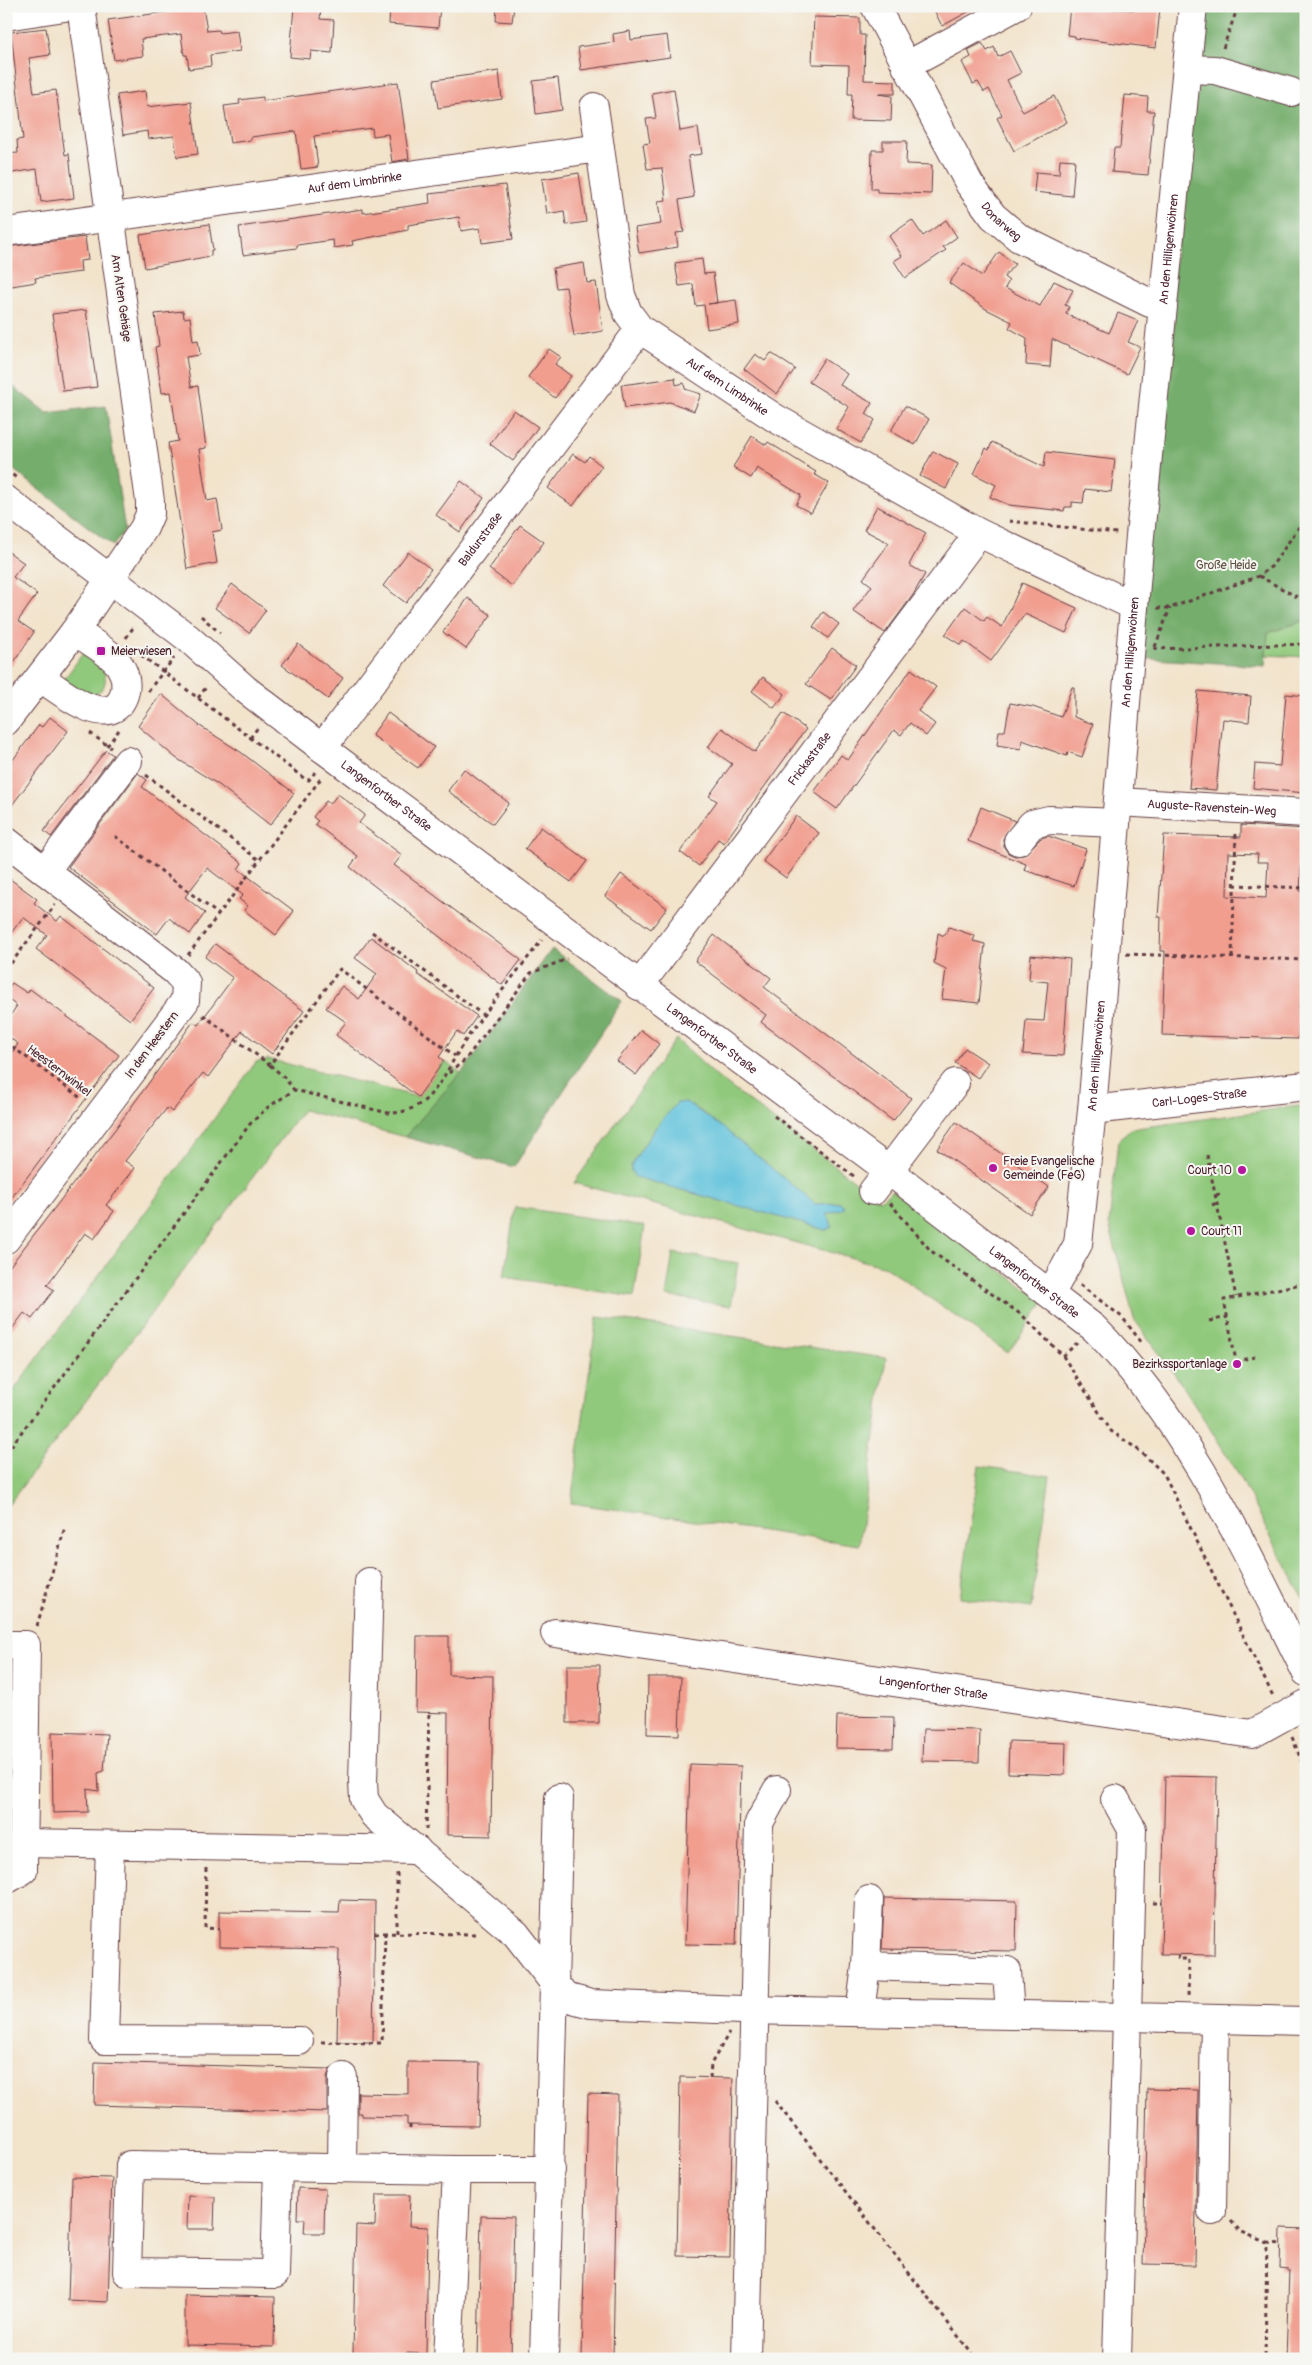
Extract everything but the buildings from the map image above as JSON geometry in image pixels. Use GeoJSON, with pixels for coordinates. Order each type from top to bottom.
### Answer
{"type":"FeatureCollection","features":[{"type":"Feature","properties":{"kind":"street"},"geometry":{"type":"LineString","coordinates":[[6,16],[70,6]]}},
{"type":"Feature","properties":{"kind":"street","name":"Am Alten Gehäge"},"geometry":{"type":"LineString","coordinates":[[81,6],[150,501],[150,514],[144,528],[109,578]]}},
{"type":"Feature","properties":{"kind":"street","name":"Donarweg"},"geometry":{"type":"LineString","coordinates":[[875,6],[970,185],[993,216],[1019,238],[1150,303],[1163,305]]}},
{"type":"Feature","properties":{"kind":"street"},"geometry":{"type":"LineString","coordinates":[[906,66],[1017,6]]}},
{"type":"Feature","properties":{"kind":"street","name":"An den Hilligenwöhren"},"geometry":{"type":"LineString","coordinates":[[1051,1293],[1078,1244],[1092,1110],[1140,536],[1193,6]]}},
{"type":"Feature","properties":{"kind":"street"},"geometry":{"type":"LineString","coordinates":[[1187,68],[1215,70],[1291,92]]}},
{"type":"Feature","properties":{"kind":"street","name":"Auf dem Limbrinke"},"geometry":{"type":"LineString","coordinates":[[594,107],[621,295],[628,313],[640,329],[775,418],[979,533],[1134,606]]}},
{"type":"Feature","properties":{"kind":"street","name":"Auf dem Limbrinke"},"geometry":{"type":"LineString","coordinates":[[6,232],[600,148]]}},
{"type":"Feature","properties":{"kind":"street","name":"Baldurstraße"},"geometry":{"type":"LineString","coordinates":[[319,760],[640,329]]}},
{"type":"Feature","properties":{"kind":"street","name":"Langenforther Straße"},"geometry":{"type":"LineString","coordinates":[[6,500],[188,638],[245,689],[319,760],[639,986],[881,1180],[1051,1293],[1094,1328],[1118,1352],[1176,1429],[1210,1484],[1306,1672]]}},
{"type":"Feature","properties":{"kind":"street","name":"Frickastraße"},"geometry":{"type":"LineString","coordinates":[[639,986],[979,533]]}},
{"type":"Feature","properties":{"kind":"street"},"geometry":{"type":"LineString","coordinates":[[6,721],[75,631],[109,578]]}},
{"type":"Feature","properties":{"kind":"street"},"geometry":{"type":"LineString","coordinates":[[40,677],[75,702],[94,710],[111,709],[122,700],[126,687],[125,677],[119,664],[75,631]]}},
{"type":"Feature","properties":{"kind":"street"},"geometry":{"type":"LineString","coordinates":[[45,871],[128,761]]}},
{"type":"Feature","properties":{"kind":"street","name":"Auguste-Ravenstein-Weg"},"geometry":{"type":"LineString","coordinates":[[1018,841],[1032,824],[1117,812],[1236,809],[1306,813]]}},
{"type":"Feature","properties":{"kind":"street","name":"In den Heestern"},"geometry":{"type":"LineString","coordinates":[[6,842],[175,971],[186,984],[184,1001],[6,1239]]}},
{"type":"Feature","properties":{"kind":"street"},"geometry":{"type":"LineString","coordinates":[[881,1180],[955,1083]]}},
{"type":"Feature","properties":{"kind":"street","name":"Carl-Loges-Straße"},"geometry":{"type":"LineString","coordinates":[[1092,1110],[1306,1086]]}},
{"type":"Feature","properties":{"kind":"street"},"geometry":{"type":"LineString","coordinates":[[369,1582],[364,1799],[374,1814],[413,1853],[516,1934],[565,1997],[591,2004],[749,2010],[1306,2021]]}},
{"type":"Feature","properties":{"kind":"street","name":"Langenforther Straße"},"geometry":{"type":"LineString","coordinates":[[555,1633],[1252,1734],[1294,1710]]}},
{"type":"Feature","properties":{"kind":"street"},"geometry":{"type":"LineString","coordinates":[[6,1880],[23,1870],[24,1843],[16,1645]]}},
{"type":"Feature","properties":{"kind":"street"},"geometry":{"type":"LineString","coordinates":[[746,2359],[754,2075],[749,2010],[759,1824],[777,1790]]}},
{"type":"Feature","properties":{"kind":"street"},"geometry":{"type":"LineString","coordinates":[[544,2359],[551,2170],[559,1798]]}},
{"type":"Feature","properties":{"kind":"street"},"geometry":{"type":"LineString","coordinates":[[1115,1799],[1132,1829],[1118,2359]]}},
{"type":"Feature","properties":{"kind":"street"},"geometry":{"type":"LineString","coordinates":[[24,1843],[413,1853]]}},
{"type":"Feature","properties":{"kind":"street"},"geometry":{"type":"LineString","coordinates":[[110,1845],[104,2040],[299,2041]]}},
{"type":"Feature","properties":{"kind":"street"},"geometry":{"type":"LineString","coordinates":[[860,2012],[866,1966],[869,1900]]}},
{"type":"Feature","properties":{"kind":"street"},"geometry":{"type":"LineString","coordinates":[[866,1966],[1007,1971],[1010,2015]]}},
{"type":"Feature","properties":{"kind":"street"},"geometry":{"type":"LineString","coordinates":[[1212,2211],[1215,2019]]}},
{"type":"Feature","properties":{"kind":"street"},"geometry":{"type":"LineString","coordinates":[[342,2167],[343,2077]]}},
{"type":"Feature","properties":{"kind":"street"},"geometry":{"type":"LineString","coordinates":[[278,2167],[275,2274],[127,2272],[130,2165],[551,2170]]}},
{"type":"Feature","properties":{"kind":"street"},"geometry":{"type":"LineString","coordinates":[[448,2359],[456,2170]]}},
{"type":"Feature","properties":{"kind":"path"},"geometry":{"type":"LineString","coordinates":[[1215,70],[1236,12],[1236,6]]}},
{"type":"Feature","properties":{"kind":"path"},"geometry":{"type":"LineString","coordinates":[[1134,606],[1170,608],[1259,576],[1272,566],[1306,517]]}},
{"type":"Feature","properties":{"kind":"path"},"geometry":{"type":"LineString","coordinates":[[979,533],[997,520],[1140,536]]}},
{"type":"Feature","properties":{"kind":"path"},"geometry":{"type":"LineString","coordinates":[[1259,576],[1306,602]]}},
{"type":"Feature","properties":{"kind":"path"},"geometry":{"type":"LineString","coordinates":[[124,641],[134,626]]}},
{"type":"Feature","properties":{"kind":"path"},"geometry":{"type":"LineString","coordinates":[[1154,650],[1306,644]]}},
{"type":"Feature","properties":{"kind":"path"},"geometry":{"type":"LineString","coordinates":[[139,654],[305,779],[309,780],[319,760]]}},
{"type":"Feature","properties":{"kind":"path"},"geometry":{"type":"LineString","coordinates":[[198,698],[207,686]]}},
{"type":"Feature","properties":{"kind":"path"},"geometry":{"type":"LineString","coordinates":[[250,738],[259,726]]}},
{"type":"Feature","properties":{"kind":"path"},"geometry":{"type":"LineString","coordinates":[[319,760],[322,776],[330,782]]}},
{"type":"Feature","properties":{"kind":"path"},"geometry":{"type":"LineString","coordinates":[[175,971],[322,776]]}},
{"type":"Feature","properties":{"kind":"path"},"geometry":{"type":"LineString","coordinates":[[1232,958],[1236,809]]}},
{"type":"Feature","properties":{"kind":"path"},"geometry":{"type":"LineString","coordinates":[[115,836],[218,914]]}},
{"type":"Feature","properties":{"kind":"path"},"geometry":{"type":"LineString","coordinates":[[1234,885],[1306,888]]}},
{"type":"Feature","properties":{"kind":"path"},"geometry":{"type":"LineString","coordinates":[[6,970],[67,888]]}},
{"type":"Feature","properties":{"kind":"path"},"geometry":{"type":"LineString","coordinates":[[372,932],[484,1015]]}},
{"type":"Feature","properties":{"kind":"path"},"geometry":{"type":"LineString","coordinates":[[538,934],[550,943]]}},
{"type":"Feature","properties":{"kind":"path"},"geometry":{"type":"LineString","coordinates":[[448,1073],[455,1056],[484,1015],[544,938]]}},
{"type":"Feature","properties":{"kind":"path"},"geometry":{"type":"LineString","coordinates":[[1104,952],[1306,960]]}},
{"type":"Feature","properties":{"kind":"path"},"geometry":{"type":"LineString","coordinates":[[184,1001],[270,1065],[285,1078],[294,1090],[388,1113],[402,1113],[425,1100],[448,1073],[466,1060],[531,973],[571,958],[564,953]]}},
{"type":"Feature","properties":{"kind":"path"},"geometry":{"type":"LineString","coordinates":[[270,1065],[340,969],[455,1056]]}},
{"type":"Feature","properties":{"kind":"path","name":"Heesternwinkel"},"geometry":{"type":"LineString","coordinates":[[6,1043],[101,1113]]}},
{"type":"Feature","properties":{"kind":"path"},"geometry":{"type":"LineString","coordinates":[[6,1453],[250,1124],[267,1108],[294,1090]]}},
{"type":"Feature","properties":{"kind":"path"},"geometry":{"type":"LineString","coordinates":[[770,1113],[881,1180],[894,1206],[932,1251],[1023,1316],[1063,1356],[1111,1431],[1140,1451],[1164,1474],[1294,1710],[1306,1772]]}},
{"type":"Feature","properties":{"kind":"path"},"geometry":{"type":"LineString","coordinates":[[1207,1156],[1236,1297]]}},
{"type":"Feature","properties":{"kind":"path"},"geometry":{"type":"LineString","coordinates":[[1216,1195],[1220,1194]]}},
{"type":"Feature","properties":{"kind":"path"},"geometry":{"type":"LineString","coordinates":[[1212,1205],[1217,1203]]}},
{"type":"Feature","properties":{"kind":"path"},"geometry":{"type":"LineString","coordinates":[[1255,1357],[1236,1361],[1224,1300],[1306,1283]]}},
{"type":"Feature","properties":{"kind":"path"},"geometry":{"type":"LineString","coordinates":[[1209,1321],[1228,1317]]}},
{"type":"Feature","properties":{"kind":"path"},"geometry":{"type":"LineString","coordinates":[[16,1645],[34,1638],[65,1527]]}},
{"type":"Feature","properties":{"kind":"path"},"geometry":{"type":"LineString","coordinates":[[397,1933],[413,1853],[429,1713]]}},
{"type":"Feature","properties":{"kind":"path"},"geometry":{"type":"LineString","coordinates":[[206,1847],[205,1928],[219,1929]]}},
{"type":"Feature","properties":{"kind":"path"},"geometry":{"type":"LineString","coordinates":[[375,1933],[516,1934]]}},
{"type":"Feature","properties":{"kind":"path"},"geometry":{"type":"LineString","coordinates":[[299,2041],[382,2043],[385,1933]]}},
{"type":"Feature","properties":{"kind":"path"},"geometry":{"type":"LineString","coordinates":[[1179,1955],[1178,1959],[1189,1959],[1188,2018]]}},
{"type":"Feature","properties":{"kind":"path"},"geometry":{"type":"LineString","coordinates":[[710,2078],[711,2064],[749,2010]]}},
{"type":"Feature","properties":{"kind":"path"},"geometry":{"type":"LineString","coordinates":[[754,2075],[793,2121],[976,2359]]}},
{"type":"Feature","properties":{"kind":"path"},"geometry":{"type":"LineString","coordinates":[[1212,2211],[1222,2212],[1240,2231],[1267,2243],[1281,2244]]}},
{"type":"Feature","properties":{"kind":"path"},"geometry":{"type":"LineString","coordinates":[[1265,2359],[1267,2243]]}},
{"type":"Feature","properties":{"kind":"green space","name":"Große Heide"},"geometry":{"type":"Polygon","coordinates":[[[1199,6],[1306,6],[1306,620],[1268,633],[1265,666],[1137,658],[1199,6]]]}},
{"type":"Feature","properties":{"kind":"green space"},"geometry":{"type":"Polygon","coordinates":[[[6,381],[47,413],[106,406],[125,530],[113,546],[6,464],[6,381]]]}},
{"type":"Feature","properties":{"kind":"green space"},"geometry":{"type":"Polygon","coordinates":[[[1306,620],[1306,657],[1266,655],[1268,633],[1306,620]]]}},
{"type":"Feature","properties":{"kind":"green space"},"geometry":{"type":"Polygon","coordinates":[[[86,649],[97,659],[104,673],[105,680],[104,686],[91,695],[63,681],[86,649]]]}},
{"type":"Feature","properties":{"kind":"green space"},"geometry":{"type":"Polygon","coordinates":[[[552,949],[622,1001],[514,1167],[405,1137],[466,1067],[552,949]]]}},
{"type":"Feature","properties":{"kind":"green space"},"geometry":{"type":"Polygon","coordinates":[[[676,1039],[717,1077],[880,1200],[892,1191],[1044,1302],[1008,1353],[886,1267],[574,1183],[676,1039]],[[698,1109],[656,1127],[631,1165],[631,1171],[636,1177],[826,1230],[826,1214],[844,1208],[839,1203],[815,1204],[698,1109]]]}},
{"type":"Feature","properties":{"kind":"green space"},"geometry":{"type":"Polygon","coordinates":[[[268,1059],[418,1097],[444,1061],[461,1073],[405,1137],[303,1110],[6,1508],[6,1401],[256,1062],[268,1059]]]}},
{"type":"Feature","properties":{"kind":"green space","name":"Bezirkssportanlage"},"geometry":{"type":"Polygon","coordinates":[[[1306,1105],[1306,1604],[1238,1473],[1183,1386],[1134,1319],[1109,1224],[1118,1141],[1130,1129],[1306,1105]]]}},
{"type":"Feature","properties":{"kind":"green space"},"geometry":{"type":"Polygon","coordinates":[[[515,1207],[645,1226],[634,1297],[504,1277],[515,1207]]]}},
{"type":"Feature","properties":{"kind":"green space"},"geometry":{"type":"Polygon","coordinates":[[[673,1253],[738,1263],[731,1306],[666,1296],[673,1253]]]}},
{"type":"Feature","properties":{"kind":"green space"},"geometry":{"type":"Polygon","coordinates":[[[597,1317],[886,1358],[859,1545],[571,1503],[597,1317]]]}},
{"type":"Feature","properties":{"kind":"green space"},"geometry":{"type":"Polygon","coordinates":[[[979,1466],[1050,1476],[1031,1608],[960,1598],[979,1466]]]}},
{"type":"Feature","properties":{"kind":"water"},"geometry":{"type":"Polygon","coordinates":[[[686,1102],[722,1127],[815,1204],[840,1203],[845,1208],[826,1214],[830,1219],[832,1227],[826,1230],[635,1177],[631,1171],[631,1165],[656,1127],[677,1103],[686,1102]]]}},
{"type":"Feature","properties":{"kind":"place","name":"Meierwiesen"},"geometry":{"type":"Point","coordinates":[101,651]}},
{"type":"Feature","properties":{"kind":"place","name":"Freie Evangelische Gemeinde (FeG)"},"geometry":{"type":"Point","coordinates":[993,1168]}},
{"type":"Feature","properties":{"kind":"place","name":"Court 10"},"geometry":{"type":"Point","coordinates":[1242,1170]}},
{"type":"Feature","properties":{"kind":"place","name":"Court 11"},"geometry":{"type":"Point","coordinates":[1191,1231]}},
{"type":"Feature","properties":{"kind":"place","name":"Bezirkssportanlage"},"geometry":{"type":"Point","coordinates":[1237,1364]}}]}
